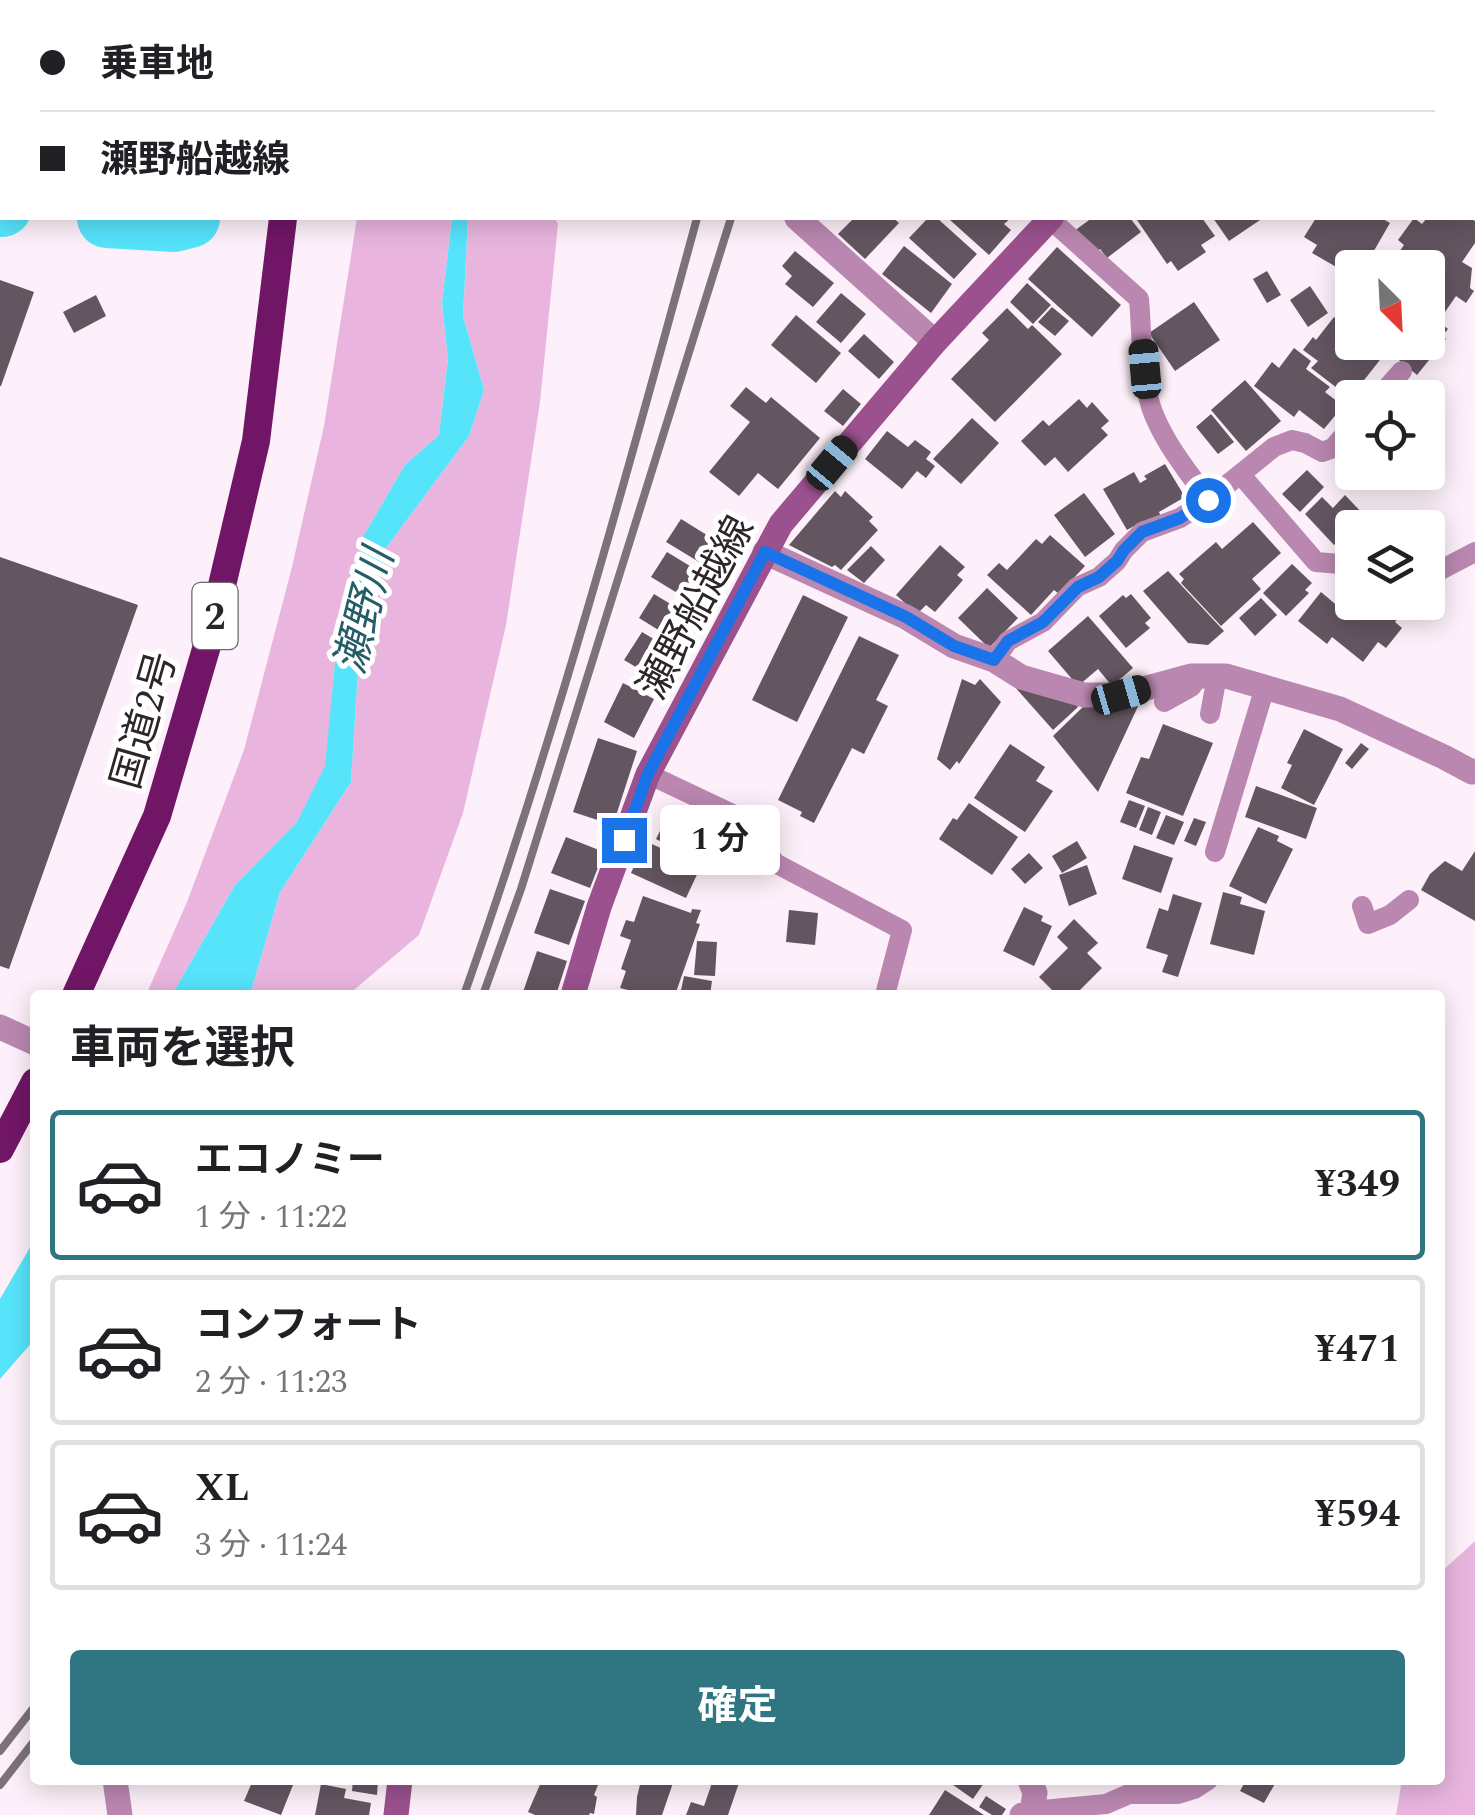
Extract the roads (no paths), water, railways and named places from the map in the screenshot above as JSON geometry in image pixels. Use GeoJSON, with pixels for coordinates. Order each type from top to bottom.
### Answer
{"type":"FeatureCollection","features":[{"type":"Feature","properties":{"kind":"highway","name":"国道2号"},"geometry":{"type":"LineString","coordinates":[[78,990],[156,816],[211,632],[256,441],[283,220]]}},
{"type":"Feature","properties":{"kind":"highway"},"geometry":{"type":"LineString","coordinates":[[0,1149],[30,1092]]}},
{"type":"Feature","properties":{"kind":"main road","name":"瀬野船越線"},"geometry":{"type":"LineString","coordinates":[[574,990],[599,907],[648,774],[781,524],[935,342],[1046,220]]}},
{"type":"Feature","properties":{"kind":"main road"},"geometry":{"type":"LineString","coordinates":[[396,1815],[400,1785]]}},
{"type":"Feature","properties":{"kind":"street"},"geometry":{"type":"LineString","coordinates":[[799,220],[935,342]]}},
{"type":"Feature","properties":{"kind":"street"},"geometry":{"type":"LineString","coordinates":[[765,552],[906,617],[954,646],[994,660],[1021,677],[1084,694],[1121,695],[1172,681],[1226,676],[1340,709],[1474,773]]}},
{"type":"Feature","properties":{"kind":"street"},"geometry":{"type":"LineString","coordinates":[[0,1026],[30,1041]]}},
{"type":"Feature","properties":{"kind":"street"},"geometry":{"type":"LineString","coordinates":[[115,1785],[120,1815]]}},
{"type":"Feature","properties":{"kind":"street"},"geometry":{"type":"LineString","coordinates":[[1027,1813],[1036,1793],[1032,1785]]}},
{"type":"Feature","properties":{"kind":"lane"},"geometry":{"type":"LineString","coordinates":[[1048,220],[1139,299],[1151,406],[1169,444],[1208,500]]}},
{"type":"Feature","properties":{"kind":"lane"},"geometry":{"type":"LineString","coordinates":[[1394,380],[1402,371]]}},
{"type":"Feature","properties":{"kind":"lane"},"geometry":{"type":"LineString","coordinates":[[994,660],[1008,641],[1043,622],[1078,587],[1099,577],[1142,532],[1180,518],[1208,500],[1274,447],[1292,440],[1322,452],[1335,446]]}},
{"type":"Feature","properties":{"kind":"lane"},"geometry":{"type":"LineString","coordinates":[[1241,475],[1316,562],[1335,564]]}},
{"type":"Feature","properties":{"kind":"lane"},"geometry":{"type":"LineString","coordinates":[[1445,567],[1475,552]]}},
{"type":"Feature","properties":{"kind":"lane"},"geometry":{"type":"LineString","coordinates":[[1164,702],[1208,676],[1210,714]]}},
{"type":"Feature","properties":{"kind":"lane"},"geometry":{"type":"LineString","coordinates":[[1215,852],[1265,687]]}},
{"type":"Feature","properties":{"kind":"lane"},"geometry":{"type":"LineString","coordinates":[[648,774],[742,820],[775,863],[902,930],[887,990]]}},
{"type":"Feature","properties":{"kind":"lane"},"geometry":{"type":"LineString","coordinates":[[1362,906],[1368,924],[1390,915],[1409,900]]}},
{"type":"Feature","properties":{"kind":"lane"},"geometry":{"type":"LineString","coordinates":[[1027,1813],[1106,1804],[1129,1794],[1178,1794],[1200,1785]]}},
{"type":"Feature","properties":{"kind":"water","name":"瀬野川"},"geometry":{"type":"Polygon","coordinates":[[[452,220],[468,220],[463,316],[484,390],[469,436],[386,548],[358,671],[351,782],[280,892],[251,990],[175,990],[235,885],[297,822],[325,766],[335,663],[361,540],[405,465],[439,435],[448,359],[442,303],[452,220]]]}},
{"type":"Feature","properties":{"kind":"water"},"geometry":{"type":"Polygon","coordinates":[[[30,1248],[30,1345],[0,1379],[0,1299],[30,1248]]]}},
{"type":"Feature","properties":{"kind":"waterway"},"geometry":{"type":"LineString","coordinates":[[140,220],[182,220]]}},
{"type":"Feature","properties":{"kind":"railway"},"geometry":{"type":"LineString","coordinates":[[466,990],[559,706],[696,220]]}},
{"type":"Feature","properties":{"kind":"railway"},"geometry":{"type":"LineString","coordinates":[[485,990],[521,889],[730,220]]}},
{"type":"Feature","properties":{"kind":"railway"},"geometry":{"type":"LineString","coordinates":[[0,1751],[30,1712]]}},
{"type":"Feature","properties":{"kind":"railway"},"geometry":{"type":"LineString","coordinates":[[0,1785],[30,1746]]}}]}
